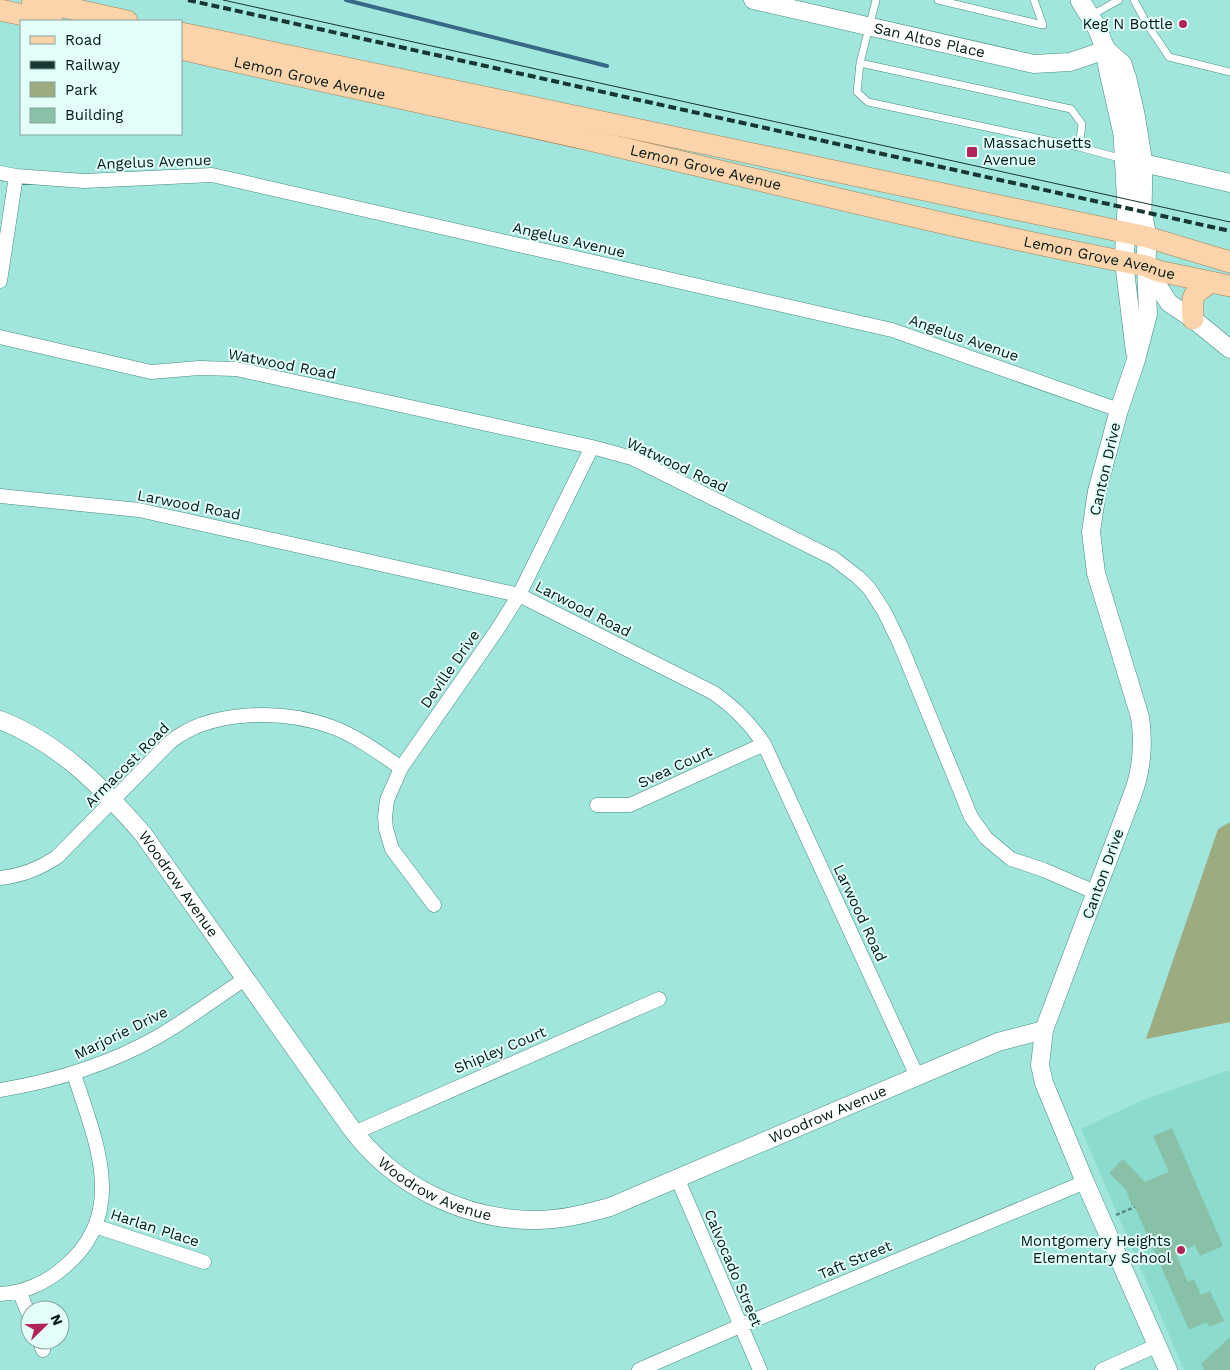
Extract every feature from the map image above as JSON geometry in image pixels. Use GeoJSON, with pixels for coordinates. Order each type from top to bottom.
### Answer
{"type":"FeatureCollection","features":[{"type":"Feature","properties":{"kind":"main road"},"geometry":{"type":"LineString","coordinates":[[32,0],[122,20]]}},
{"type":"Feature","properties":{"kind":"main road"},"geometry":{"type":"LineString","coordinates":[[1080,0],[1106,50],[1122,64],[1128,79],[1134,161],[1147,237],[1146,266]]}},
{"type":"Feature","properties":{"kind":"main road"},"geometry":{"type":"LineString","coordinates":[[0,10],[47,20]]}},
{"type":"Feature","properties":{"kind":"main road","name":"Lemon Grove Avenue"},"geometry":{"type":"LineString","coordinates":[[182,33],[1125,232],[1230,262]]}},
{"type":"Feature","properties":{"kind":"main road","name":"Lemon Grove Avenue"},"geometry":{"type":"LineString","coordinates":[[182,49],[486,116],[988,233],[1146,266],[1158,271],[1220,285]]}},
{"type":"Feature","properties":{"kind":"main road"},"geometry":{"type":"LineString","coordinates":[[1124,262],[1125,232],[1134,161]]}},
{"type":"Feature","properties":{"kind":"main road"},"geometry":{"type":"LineString","coordinates":[[1193,319],[1192,299],[1195,293],[1220,285]]}},
{"type":"Feature","properties":{"kind":"street","name":"San Altos Place"},"geometry":{"type":"LineString","coordinates":[[753,0],[1034,64],[1070,62],[1106,50]]}},
{"type":"Feature","properties":{"kind":"street"},"geometry":{"type":"LineString","coordinates":[[1134,161],[1230,183]]}},
{"type":"Feature","properties":{"kind":"street","name":"Angelus Avenue"},"geometry":{"type":"LineString","coordinates":[[0,173],[16,176],[84,180],[219,176],[892,330],[1119,410]]}},
{"type":"Feature","properties":{"kind":"street"},"geometry":{"type":"LineString","coordinates":[[0,280],[16,176]]}},
{"type":"Feature","properties":{"kind":"street","name":"Canton Drive"},"geometry":{"type":"LineString","coordinates":[[1124,262],[1136,360]]}},
{"type":"Feature","properties":{"kind":"street","name":"Canton Drive"},"geometry":{"type":"LineString","coordinates":[[1146,266],[1148,314],[1136,360],[1119,410],[1094,505],[1091,530],[1096,573],[1140,716],[1142,753],[1136,786],[1044,1030],[1040,1064],[1044,1083],[1084,1182],[1168,1370]]}},
{"type":"Feature","properties":{"kind":"street"},"geometry":{"type":"LineString","coordinates":[[1146,266],[1169,303],[1193,319],[1230,349]]}},
{"type":"Feature","properties":{"kind":"street","name":"Watwood Road"},"geometry":{"type":"LineString","coordinates":[[0,337],[151,372],[199,368],[236,369],[592,447],[632,458],[833,558],[869,588],[884,611],[903,652],[971,817],[986,838],[1011,859],[1044,870],[1097,893]]}},
{"type":"Feature","properties":{"kind":"street","name":"Deville Drive"},"geometry":{"type":"LineString","coordinates":[[434,905],[392,849],[386,829],[387,800],[401,768],[497,630],[519,595],[592,447]]}},
{"type":"Feature","properties":{"kind":"street","name":"Larwood Road"},"geometry":{"type":"LineString","coordinates":[[0,496],[139,510],[519,595],[714,693],[733,707],[755,730],[764,744],[917,1076]]}},
{"type":"Feature","properties":{"kind":"street","name":"Armacost Road"},"geometry":{"type":"LineString","coordinates":[[0,878],[35,870],[57,858],[177,736],[195,726],[228,718],[273,715],[297,717],[333,727],[401,768]]}},
{"type":"Feature","properties":{"kind":"street","name":"Woodrow Avenue"},"geometry":{"type":"LineString","coordinates":[[0,720],[25,731],[63,755],[114,800],[143,834],[354,1133],[383,1162],[416,1187],[454,1205],[494,1216],[535,1220],[576,1216],[610,1207],[678,1180],[998,1042],[1044,1030]]}},
{"type":"Feature","properties":{"kind":"street","name":"Svea Court"},"geometry":{"type":"LineString","coordinates":[[597,805],[630,805],[764,744]]}},
{"type":"Feature","properties":{"kind":"street","name":"Marjorie Drive"},"geometry":{"type":"LineString","coordinates":[[0,1090],[74,1074],[109,1060],[158,1036],[245,979]]}},
{"type":"Feature","properties":{"kind":"street","name":"Shipley Court"},"geometry":{"type":"LineString","coordinates":[[354,1133],[659,999]]}},
{"type":"Feature","properties":{"kind":"street"},"geometry":{"type":"LineString","coordinates":[[0,1294],[19,1291],[43,1282],[65,1267],[82,1248],[95,1226],[102,1201],[101,1164],[74,1074]]}},
{"type":"Feature","properties":{"kind":"street","name":"Calvocado Street"},"geometry":{"type":"LineString","coordinates":[[678,1180],[760,1370]]}},
{"type":"Feature","properties":{"kind":"street","name":"Taft Street"},"geometry":{"type":"LineString","coordinates":[[638,1370],[1084,1182]]}},
{"type":"Feature","properties":{"kind":"street","name":"Harlan Place"},"geometry":{"type":"LineString","coordinates":[[95,1226],[204,1262]]}},
{"type":"Feature","properties":{"kind":"street"},"geometry":{"type":"LineString","coordinates":[[19,1291],[23,1300]]}},
{"type":"Feature","properties":{"kind":"street"},"geometry":{"type":"LineString","coordinates":[[1102,1370],[1158,1345]]}},
{"type":"Feature","properties":{"kind":"lane"},"geometry":{"type":"LineString","coordinates":[[876,0],[860,63],[857,92],[868,102],[1079,147],[1134,161]]}},
{"type":"Feature","properties":{"kind":"lane"},"geometry":{"type":"LineString","coordinates":[[938,0],[1043,25],[1034,0]]}},
{"type":"Feature","properties":{"kind":"lane"},"geometry":{"type":"LineString","coordinates":[[1090,17],[1119,0]]}},
{"type":"Feature","properties":{"kind":"lane"},"geometry":{"type":"LineString","coordinates":[[1134,0],[1169,57],[1230,72]]}},
{"type":"Feature","properties":{"kind":"lane"},"geometry":{"type":"LineString","coordinates":[[860,63],[1071,108],[1082,124],[1079,147]]}},
{"type":"Feature","properties":{"kind":"path"},"geometry":{"type":"LineString","coordinates":[[1116,1215],[1135,1208]]}},
{"type":"Feature","properties":{"kind":"shaded area","name":"Montgomery Heights Elementary School"},"geometry":{"type":"Polygon","coordinates":[[[1230,1071],[1230,1370],[1184,1370],[1081,1129],[1143,1100],[1230,1071]]]}},
{"type":"Feature","properties":{"kind":"green space"},"geometry":{"type":"Polygon","coordinates":[[[1230,822],[1230,1022],[1146,1039],[1218,829],[1230,822]]]}},
{"type":"Feature","properties":{"kind":"building"},"geometry":{"type":"Polygon","coordinates":[[[1172,1128],[1223,1246],[1200,1256],[1195,1245],[1176,1254],[1188,1282],[1194,1279],[1201,1295],[1210,1291],[1224,1321],[1209,1327],[1207,1322],[1189,1330],[1134,1205],[1132,1206],[1126,1190],[1109,1173],[1123,1159],[1145,1182],[1169,1172],[1153,1136],[1172,1128]]]}},
{"type":"Feature","properties":{"kind":"building"},"geometry":{"type":"Polygon","coordinates":[[[1230,1337],[1230,1370],[1204,1370],[1201,1364],[1230,1337]]]}},
{"type":"Feature","properties":{"kind":"waterway"},"geometry":{"type":"LineString","coordinates":[[346,0],[607,66]]}},
{"type":"Feature","properties":{"kind":"tram line"},"geometry":{"type":"LineString","coordinates":[[223,0],[1230,222]]}},
{"type":"Feature","properties":{"kind":"railway"},"geometry":{"type":"LineString","coordinates":[[188,0],[1230,231]]}},
{"type":"Feature","properties":{"kind":"place","name":"Keg N Bottle"},"geometry":{"type":"Point","coordinates":[1183,24]}},
{"type":"Feature","properties":{"kind":"place","name":"Massachusetts Avenue"},"geometry":{"type":"Point","coordinates":[972,152]}},
{"type":"Feature","properties":{"kind":"place","name":"Montgomery Heights Elementary School"},"geometry":{"type":"Point","coordinates":[1181,1250]}}]}
